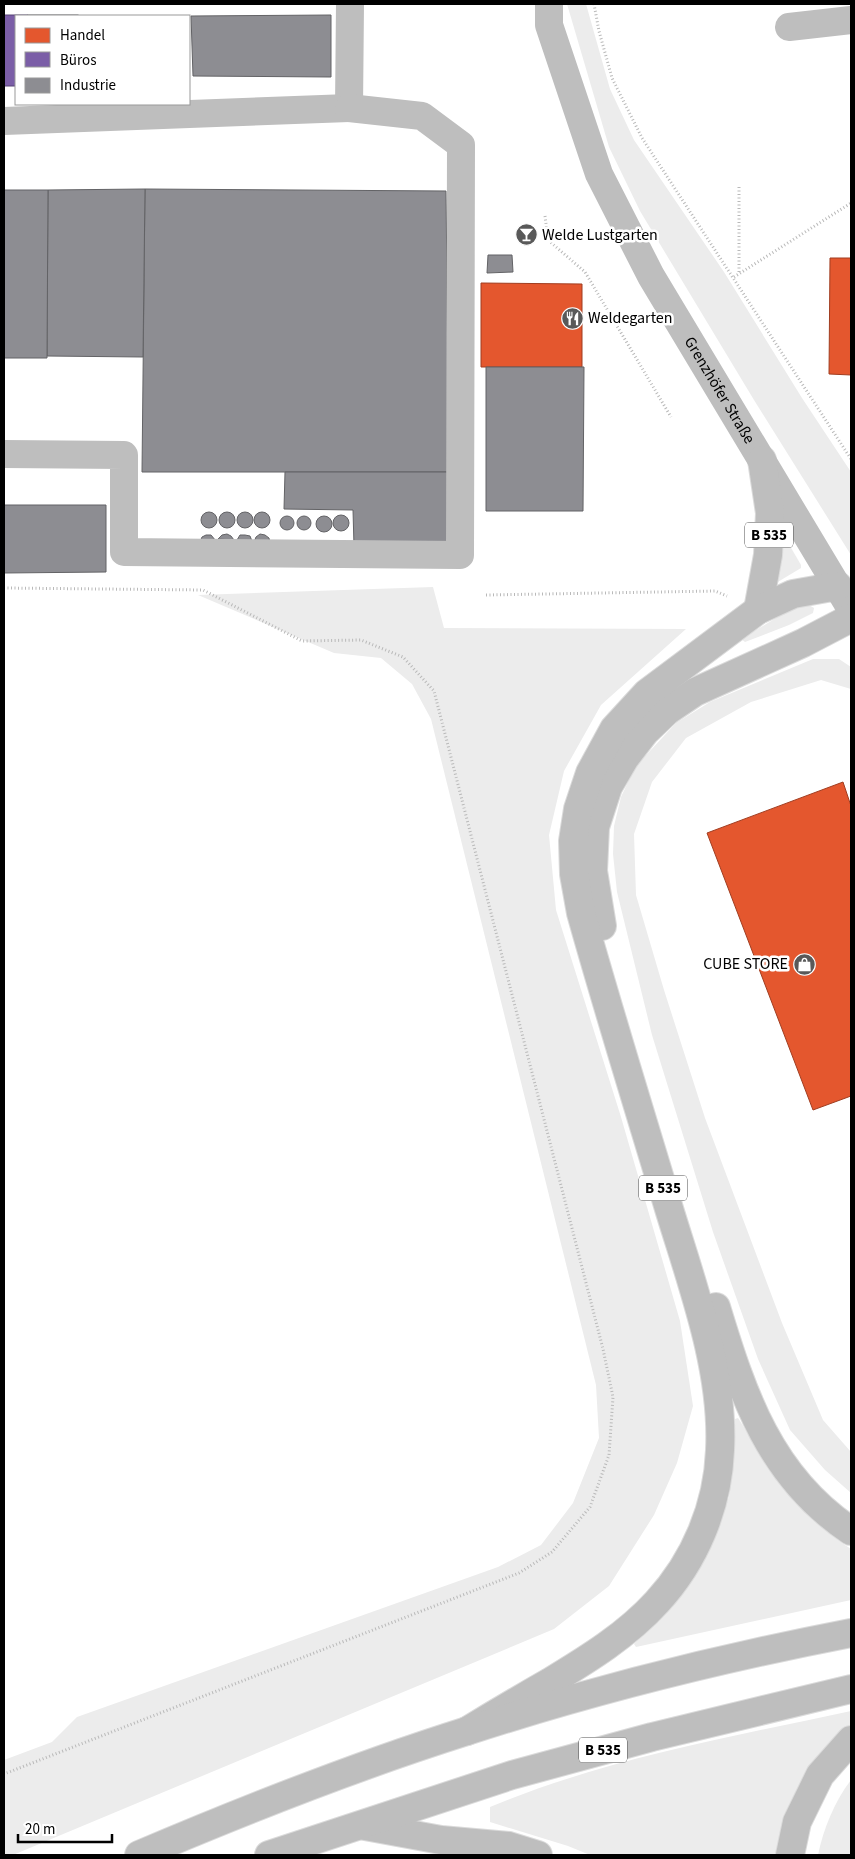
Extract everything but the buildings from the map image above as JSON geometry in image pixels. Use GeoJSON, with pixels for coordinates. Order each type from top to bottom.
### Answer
{"type":"FeatureCollection","features":[{"type":"Feature","properties":{"kind":"main road"},"geometry":{"type":"LineString","coordinates":[[349,108],[350,4]]}},
{"type":"Feature","properties":{"kind":"main road","name":"Grenzhöfer Straße"},"geometry":{"type":"LineString","coordinates":[[531,4],[549,14],[599,174],[651,276],[845,597]]}},
{"type":"Feature","properties":{"kind":"main road"},"geometry":{"type":"LineString","coordinates":[[789,26],[851,20],[847,4]]}},
{"type":"Feature","properties":{"kind":"main road"},"geometry":{"type":"LineString","coordinates":[[4,121],[349,108],[422,116],[461,145],[460,556],[124,552],[124,455],[4,454]]}},
{"type":"Feature","properties":{"kind":"main road","name":"B 535"},"geometry":{"type":"LineString","coordinates":[[758,610],[768,555],[770,513],[762,460]]}},
{"type":"Feature","properties":{"kind":"main road","name":"B 535"},"geometry":{"type":"LineString","coordinates":[[467,1731],[585,1660],[617,1639],[640,1619],[680,1574],[697,1545],[717,1484],[720,1451],[720,1415],[717,1387],[705,1330],[581,913],[574,874],[573,842],[578,809],[590,773],[614,729],[648,693],[758,610],[793,594],[845,597]]}},
{"type":"Feature","properties":{"kind":"main road","name":"B 535"},"geometry":{"type":"LineString","coordinates":[[851,618],[695,692],[668,711],[645,732],[625,758],[608,787],[595,827],[594,871],[601,923],[622,998],[743,1391],[773,1451],[796,1482],[816,1504],[851,1532]]}},
{"type":"Feature","properties":{"kind":"main road","name":"B 535"},"geometry":{"type":"LineString","coordinates":[[139,1855],[302,1789],[467,1731],[626,1685],[735,1658],[851,1633]]}},
{"type":"Feature","properties":{"kind":"main road","name":"B 535"},"geometry":{"type":"LineString","coordinates":[[269,1855],[521,1772],[652,1737],[851,1689]]}},
{"type":"Feature","properties":{"kind":"main road"},"geometry":{"type":"LineString","coordinates":[[790,1855],[796,1822],[820,1775],[851,1740]]}},
{"type":"Feature","properties":{"kind":"main road","name":"B 535"},"geometry":{"type":"LineString","coordinates":[[359,1825],[441,1840],[509,1846],[538,1855]]}},
{"type":"Feature","properties":{"kind":"path"},"geometry":{"type":"LineString","coordinates":[[594,4],[599,31],[612,78],[642,138],[851,459]]}},
{"type":"Feature","properties":{"kind":"path"},"geometry":{"type":"LineString","coordinates":[[739,185],[739,273]]}},
{"type":"Feature","properties":{"kind":"path"},"geometry":{"type":"LineString","coordinates":[[734,277],[851,203]]}},
{"type":"Feature","properties":{"kind":"path"},"geometry":{"type":"LineString","coordinates":[[545,216],[548,240],[585,272],[671,417]]}},
{"type":"Feature","properties":{"kind":"path"},"geometry":{"type":"LineString","coordinates":[[4,588],[203,590],[302,641],[361,640],[403,657],[434,691],[604,1349],[613,1397],[609,1455],[590,1507],[552,1552],[519,1573],[4,1774]]}},
{"type":"Feature","properties":{"kind":"path"},"geometry":{"type":"LineString","coordinates":[[486,594],[715,590],[758,610]]}},
{"type":"Feature","properties":{"kind":"shaded area"},"geometry":{"type":"Polygon","coordinates":[[[567,4],[586,4],[610,89],[634,140],[724,272],[802,398],[851,472],[851,555],[754,400],[640,211],[609,147],[567,4]]]}},
{"type":"Feature","properties":{"kind":"shaded area"},"geometry":{"type":"Polygon","coordinates":[[[783,534],[801,568],[776,583],[783,534]]]}},
{"type":"Feature","properties":{"kind":"shaded area"},"geometry":{"type":"Polygon","coordinates":[[[433,587],[444,628],[686,629],[601,705],[564,771],[549,835],[556,910],[621,1117],[680,1321],[693,1406],[677,1463],[654,1515],[609,1586],[554,1629],[13,1855],[4,1855],[4,1760],[52,1742],[77,1717],[498,1567],[541,1545],[573,1503],[599,1438],[596,1385],[431,719],[412,684],[381,658],[334,653],[198,595],[433,587]]]}},
{"type":"Feature","properties":{"kind":"shaded area"},"geometry":{"type":"Polygon","coordinates":[[[809,605],[814,608],[813,613],[789,625],[745,642],[741,639],[791,609],[809,605]]]}},
{"type":"Feature","properties":{"kind":"shaded area"},"geometry":{"type":"Polygon","coordinates":[[[813,659],[839,659],[851,667],[851,689],[821,680],[751,702],[686,738],[652,782],[634,834],[636,895],[705,1118],[782,1323],[823,1420],[851,1452],[851,1493],[825,1470],[790,1430],[758,1359],[713,1232],[652,1035],[617,892],[613,854],[614,826],[621,797],[635,767],[676,723],[710,702],[813,659]]]}},
{"type":"Feature","properties":{"kind":"shaded area"},"geometry":{"type":"Polygon","coordinates":[[[738,1418],[773,1474],[792,1498],[814,1520],[851,1549],[851,1600],[636,1647],[634,1644],[679,1595],[708,1550],[729,1497],[735,1419],[738,1418]]]}},
{"type":"Feature","properties":{"kind":"shaded area"},"geometry":{"type":"Polygon","coordinates":[[[851,1711],[851,1724],[812,1765],[798,1789],[787,1815],[776,1855],[590,1855],[568,1846],[490,1822],[490,1807],[578,1775],[714,1740],[851,1711]]]}},
{"type":"Feature","properties":{"kind":"shaded area"},"geometry":{"type":"Polygon","coordinates":[[[851,1780],[851,1855],[818,1855],[830,1816],[851,1780]]]}},
{"type":"Feature","properties":{"kind":"place","name":"Welde Lustgarten"},"geometry":{"type":"Point","coordinates":[526,235]}},
{"type":"Feature","properties":{"kind":"place","name":"Weldegarten"},"geometry":{"type":"Point","coordinates":[572,318]}},
{"type":"Feature","properties":{"kind":"place","name":"CUBE STORE"},"geometry":{"type":"Point","coordinates":[804,964]}}]}
